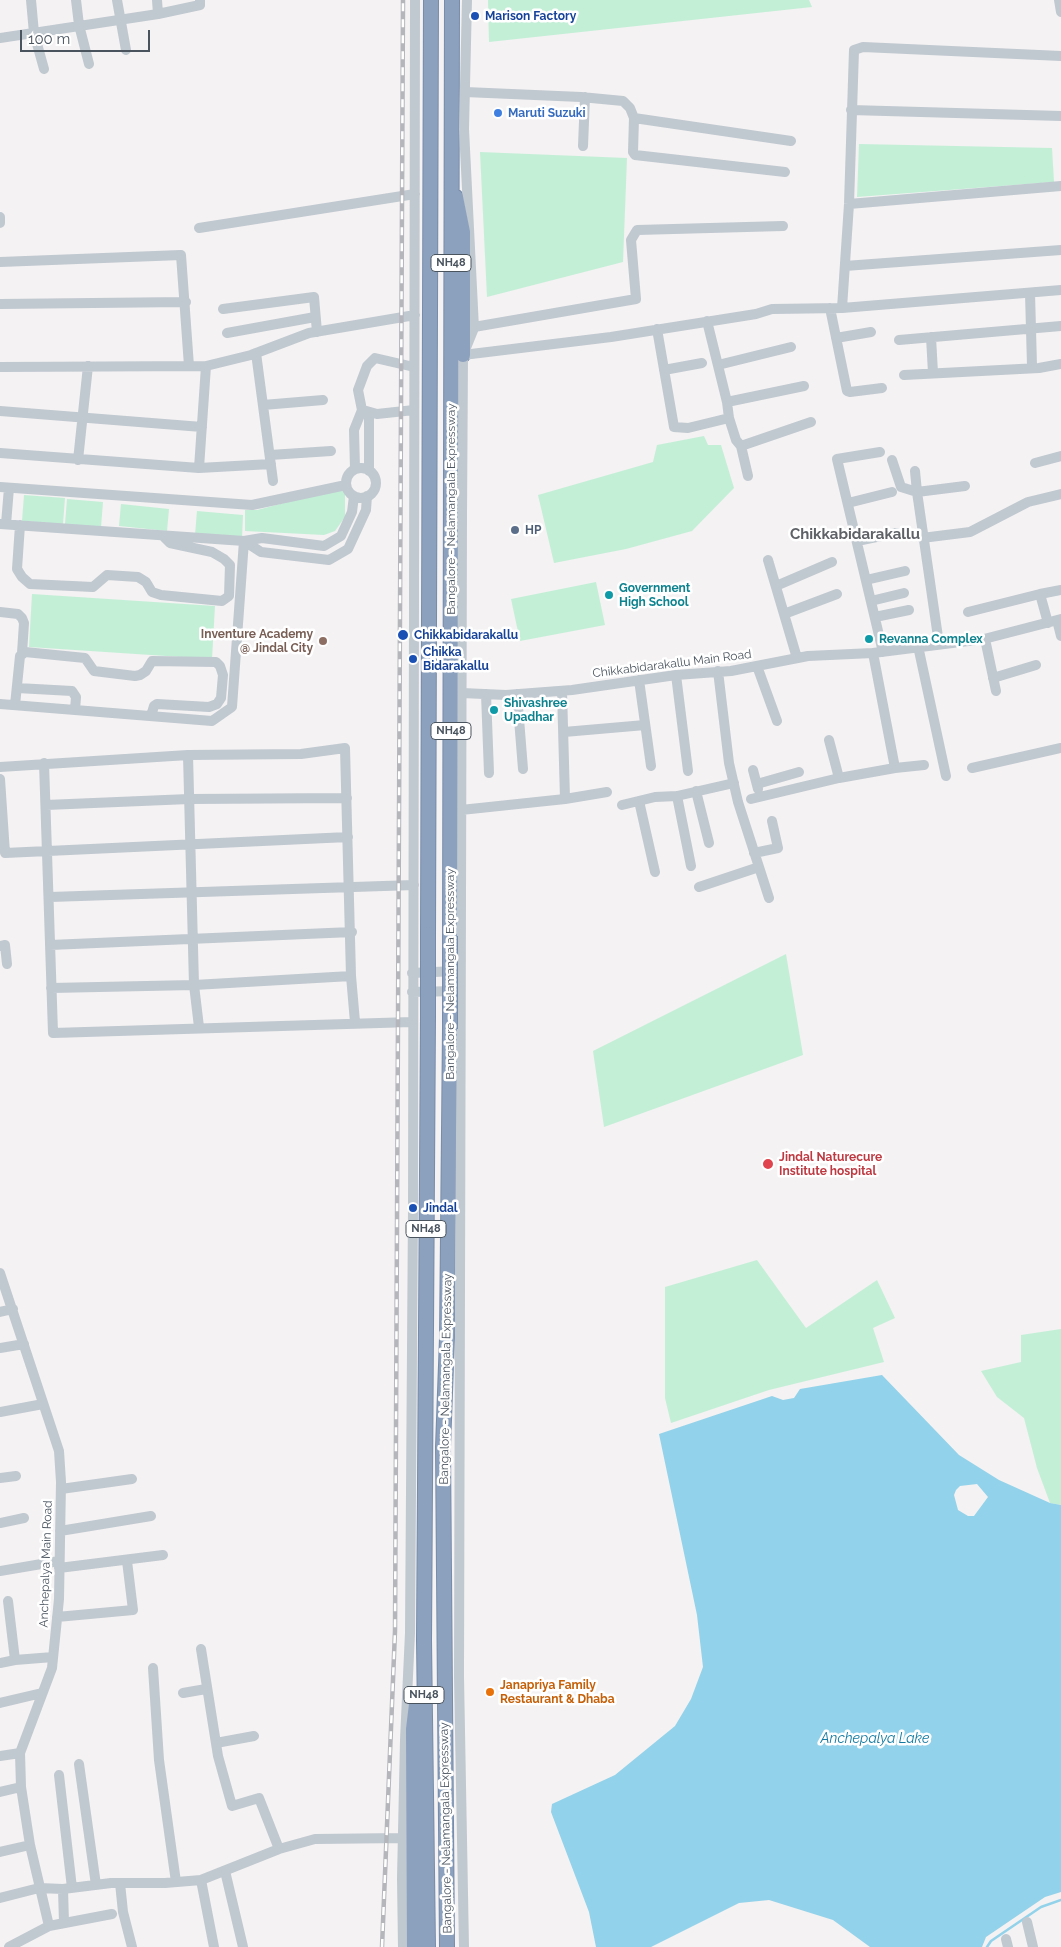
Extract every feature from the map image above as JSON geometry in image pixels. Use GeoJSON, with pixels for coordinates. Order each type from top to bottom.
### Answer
{"type":"FeatureCollection","features":[{"type":"Feature","properties":{"kind":"highway","name":"Bangalore - Nelamangala Expressway"},"geometry":{"type":"LineString","coordinates":[[428,1947],[424,1640],[424,1442],[430,525],[431,0]]}},
{"type":"Feature","properties":{"kind":"highway","name":"Bangalore - Nelamangala Expressway"},"geometry":{"type":"LineString","coordinates":[[447,1947],[443,1447],[447,1338],[450,1029],[452,0]]}},
{"type":"Feature","properties":{"kind":"highway"},"geometry":{"type":"LineString","coordinates":[[451,175],[463,232],[463,355]]}},
{"type":"Feature","properties":{"kind":"highway"},"geometry":{"type":"LineString","coordinates":[[414,1947],[413,1729],[424,1640]]}},
{"type":"Feature","properties":{"kind":"street"},"geometry":{"type":"LineString","coordinates":[[31,0],[34,33],[44,69]]}},
{"type":"Feature","properties":{"kind":"street"},"geometry":{"type":"LineString","coordinates":[[76,0],[79,25],[89,64]]}},
{"type":"Feature","properties":{"kind":"street"},"geometry":{"type":"LineString","coordinates":[[117,0],[126,50]]}},
{"type":"Feature","properties":{"kind":"street"},"geometry":{"type":"LineString","coordinates":[[157,0],[158,14]]}},
{"type":"Feature","properties":{"kind":"street"},"geometry":{"type":"LineString","coordinates":[[0,38],[158,14],[200,5],[200,0]]}},
{"type":"Feature","properties":{"kind":"street"},"geometry":{"type":"LineString","coordinates":[[403,1947],[403,1838],[406,1700],[410,1624],[412,973],[414,885],[415,0]]}},
{"type":"Feature","properties":{"kind":"street"},"geometry":{"type":"LineString","coordinates":[[464,1947],[459,1688],[463,355],[474,327],[464,129],[466,0]]}},
{"type":"Feature","properties":{"kind":"street"},"geometry":{"type":"LineString","coordinates":[[1059,0],[1061,12]]}},
{"type":"Feature","properties":{"kind":"street"},"geometry":{"type":"LineString","coordinates":[[842,308],[849,204],[853,56],[857,48],[1061,56]]}},
{"type":"Feature","properties":{"kind":"street"},"geometry":{"type":"LineString","coordinates":[[465,92],[585,97],[623,101],[634,118],[633,152],[635,155],[785,172]]}},
{"type":"Feature","properties":{"kind":"street"},"geometry":{"type":"LineString","coordinates":[[583,146],[585,97]]}},
{"type":"Feature","properties":{"kind":"street"},"geometry":{"type":"LineString","coordinates":[[851,110],[1061,116]]}},
{"type":"Feature","properties":{"kind":"street"},"geometry":{"type":"LineString","coordinates":[[634,118],[791,141]]}},
{"type":"Feature","properties":{"kind":"street"},"geometry":{"type":"LineString","coordinates":[[849,204],[1061,186]]}},
{"type":"Feature","properties":{"kind":"street"},"geometry":{"type":"LineString","coordinates":[[199,228],[415,194]]}},
{"type":"Feature","properties":{"kind":"street"},"geometry":{"type":"LineString","coordinates":[[0,217],[0,223]]}},
{"type":"Feature","properties":{"kind":"street"},"geometry":{"type":"LineString","coordinates":[[474,327],[636,299],[631,240],[637,230],[783,226]]}},
{"type":"Feature","properties":{"kind":"street"},"geometry":{"type":"LineString","coordinates":[[845,266],[1061,250]]}},
{"type":"Feature","properties":{"kind":"street"},"geometry":{"type":"LineString","coordinates":[[0,262],[181,255],[186,302],[188,366]]}},
{"type":"Feature","properties":{"kind":"street"},"geometry":{"type":"LineString","coordinates":[[463,355],[603,338],[756,314],[772,309],[842,308],[1061,290]]}},
{"type":"Feature","properties":{"kind":"street"},"geometry":{"type":"LineString","coordinates":[[1030,293],[1032,366]]}},
{"type":"Feature","properties":{"kind":"street"},"geometry":{"type":"LineString","coordinates":[[222,309],[314,297],[317,332]]}},
{"type":"Feature","properties":{"kind":"street"},"geometry":{"type":"LineString","coordinates":[[0,304],[186,302]]}},
{"type":"Feature","properties":{"kind":"street"},"geometry":{"type":"LineString","coordinates":[[830,308],[847,390],[850,392],[882,388]]}},
{"type":"Feature","properties":{"kind":"street"},"geometry":{"type":"LineString","coordinates":[[0,367],[206,366],[256,354],[317,332],[415,315]]}},
{"type":"Feature","properties":{"kind":"street"},"geometry":{"type":"LineString","coordinates":[[227,333],[315,317]]}},
{"type":"Feature","properties":{"kind":"street"},"geometry":{"type":"LineString","coordinates":[[707,321],[727,402],[729,418],[736,440],[740,446],[748,476]]}},
{"type":"Feature","properties":{"kind":"street"},"geometry":{"type":"LineString","coordinates":[[899,340],[1061,326]]}},
{"type":"Feature","properties":{"kind":"street"},"geometry":{"type":"LineString","coordinates":[[657,329],[674,427],[688,428],[729,418]]}},
{"type":"Feature","properties":{"kind":"street"},"geometry":{"type":"LineString","coordinates":[[836,338],[871,332]]}},
{"type":"Feature","properties":{"kind":"street"},"geometry":{"type":"LineString","coordinates":[[931,337],[933,373]]}},
{"type":"Feature","properties":{"kind":"street"},"geometry":{"type":"LineString","coordinates":[[718,365],[791,347]]}},
{"type":"Feature","properties":{"kind":"street"},"geometry":{"type":"LineString","coordinates":[[256,354],[273,481]]}},
{"type":"Feature","properties":{"kind":"street"},"geometry":{"type":"LineString","coordinates":[[244,541],[262,552],[329,560],[348,549],[366,510],[368,496],[376,482],[369,471],[365,411],[358,390],[371,360],[376,358],[414,367]]}},
{"type":"Feature","properties":{"kind":"street"},"geometry":{"type":"LineString","coordinates":[[664,370],[702,363]]}},
{"type":"Feature","properties":{"kind":"street"},"geometry":{"type":"LineString","coordinates":[[904,375],[1032,366],[1039,368],[1061,364]]}},
{"type":"Feature","properties":{"kind":"street"},"geometry":{"type":"LineString","coordinates":[[78,460],[88,366]]}},
{"type":"Feature","properties":{"kind":"street"},"geometry":{"type":"LineString","coordinates":[[199,468],[206,366]]}},
{"type":"Feature","properties":{"kind":"street"},"geometry":{"type":"LineString","coordinates":[[727,402],[804,386]]}},
{"type":"Feature","properties":{"kind":"street"},"geometry":{"type":"LineString","coordinates":[[263,405],[323,400]]}},
{"type":"Feature","properties":{"kind":"street"},"geometry":{"type":"LineString","coordinates":[[365,411],[377,414],[414,410]]}},
{"type":"Feature","properties":{"kind":"street"},"geometry":{"type":"LineString","coordinates":[[0,411],[202,427]]}},
{"type":"Feature","properties":{"kind":"street"},"geometry":{"type":"LineString","coordinates":[[355,469],[354,430],[365,411]]}},
{"type":"Feature","properties":{"kind":"street"},"geometry":{"type":"LineString","coordinates":[[740,446],[811,422]]}},
{"type":"Feature","properties":{"kind":"street"},"geometry":{"type":"LineString","coordinates":[[0,454],[199,468],[331,451]]}},
{"type":"Feature","properties":{"kind":"street"},"geometry":{"type":"LineString","coordinates":[[880,452],[837,460],[875,617],[878,652],[895,768]]}},
{"type":"Feature","properties":{"kind":"street"},"geometry":{"type":"LineString","coordinates":[[1035,462],[1061,456]]}},
{"type":"Feature","properties":{"kind":"street"},"geometry":{"type":"LineString","coordinates":[[892,460],[901,487],[916,492],[965,486]]}},
{"type":"Feature","properties":{"kind":"street"},"geometry":{"type":"LineString","coordinates":[[346,485],[252,505],[4,487],[3,524],[244,541],[262,538],[324,546],[341,536],[352,512],[354,496],[346,485],[347,476],[355,469],[362,468],[369,471]]}},
{"type":"Feature","properties":{"kind":"street"},"geometry":{"type":"LineString","coordinates":[[915,471],[922,538],[940,644]]}},
{"type":"Feature","properties":{"kind":"street"},"geometry":{"type":"LineString","coordinates":[[848,502],[892,492]]}},
{"type":"Feature","properties":{"kind":"street"},"geometry":{"type":"LineString","coordinates":[[922,538],[970,532],[1028,502],[1061,494]]}},
{"type":"Feature","properties":{"kind":"street"},"geometry":{"type":"LineString","coordinates":[[354,496],[368,496]]}},
{"type":"Feature","properties":{"kind":"street"},"geometry":{"type":"LineString","coordinates":[[20,525],[17,569],[22,578],[30,584],[94,587],[107,575],[131,576],[138,577],[146,582],[152,592],[161,596],[222,601],[228,596],[230,565],[224,559],[212,552],[170,543],[163,536]]}},
{"type":"Feature","properties":{"kind":"street"},"geometry":{"type":"LineString","coordinates":[[857,541],[896,533]]}},
{"type":"Feature","properties":{"kind":"street"},"geometry":{"type":"LineString","coordinates":[[0,704],[212,722],[232,706],[244,541]]}},
{"type":"Feature","properties":{"kind":"street"},"geometry":{"type":"LineString","coordinates":[[768,560],[797,658]]}},
{"type":"Feature","properties":{"kind":"street"},"geometry":{"type":"LineString","coordinates":[[776,586],[832,562]]}},
{"type":"Feature","properties":{"kind":"street"},"geometry":{"type":"LineString","coordinates":[[866,580],[905,571]]}},
{"type":"Feature","properties":{"kind":"street"},"geometry":{"type":"LineString","coordinates":[[968,612],[1061,590]]}},
{"type":"Feature","properties":{"kind":"street"},"geometry":{"type":"LineString","coordinates":[[871,601],[904,592]]}},
{"type":"Feature","properties":{"kind":"street"},"geometry":{"type":"LineString","coordinates":[[784,614],[837,594]]}},
{"type":"Feature","properties":{"kind":"street"},"geometry":{"type":"LineString","coordinates":[[1040,594],[1061,636]]}},
{"type":"Feature","properties":{"kind":"street"},"geometry":{"type":"LineString","coordinates":[[875,617],[909,610]]}},
{"type":"Feature","properties":{"kind":"street"},"geometry":{"type":"LineString","coordinates":[[0,612],[18,614],[24,623],[15,705]]}},
{"type":"Feature","properties":{"kind":"street","name":"Chikkabidarakallu Main Road"},"geometry":{"type":"LineString","coordinates":[[462,693],[517,694],[562,691],[676,675],[731,671],[797,658],[878,652],[985,639],[1055,621]]}},
{"type":"Feature","properties":{"kind":"street"},"geometry":{"type":"LineString","coordinates":[[985,639],[996,691]]}},
{"type":"Feature","properties":{"kind":"street"},"geometry":{"type":"LineString","coordinates":[[918,646],[946,776]]}},
{"type":"Feature","properties":{"kind":"street"},"geometry":{"type":"LineString","coordinates":[[22,653],[85,658],[94,671],[135,676],[146,671],[152,661],[216,662],[220,666],[223,675],[221,698],[217,704],[209,706],[157,704],[154,706],[152,716]]}},
{"type":"Feature","properties":{"kind":"street"},"geometry":{"type":"LineString","coordinates":[[993,678],[1036,665]]}},
{"type":"Feature","properties":{"kind":"street"},"geometry":{"type":"LineString","coordinates":[[757,666],[777,721]]}},
{"type":"Feature","properties":{"kind":"street"},"geometry":{"type":"LineString","coordinates":[[718,671],[734,783],[769,898]]}},
{"type":"Feature","properties":{"kind":"street"},"geometry":{"type":"LineString","coordinates":[[676,675],[688,771]]}},
{"type":"Feature","properties":{"kind":"street"},"geometry":{"type":"LineString","coordinates":[[639,680],[651,766]]}},
{"type":"Feature","properties":{"kind":"street"},"geometry":{"type":"LineString","coordinates":[[17,688],[72,691],[76,697],[75,710]]}},
{"type":"Feature","properties":{"kind":"street"},"geometry":{"type":"LineString","coordinates":[[562,691],[565,799]]}},
{"type":"Feature","properties":{"kind":"street"},"geometry":{"type":"LineString","coordinates":[[486,694],[489,772]]}},
{"type":"Feature","properties":{"kind":"street"},"geometry":{"type":"LineString","coordinates":[[517,694],[523,770]]}},
{"type":"Feature","properties":{"kind":"street"},"geometry":{"type":"LineString","coordinates":[[564,732],[644,725]]}},
{"type":"Feature","properties":{"kind":"street"},"geometry":{"type":"LineString","coordinates":[[829,740],[839,778]]}},
{"type":"Feature","properties":{"kind":"street"},"geometry":{"type":"LineString","coordinates":[[0,767],[188,755],[301,754],[346,748],[355,1022]]}},
{"type":"Feature","properties":{"kind":"street"},"geometry":{"type":"LineString","coordinates":[[972,768],[1061,748]]}},
{"type":"Feature","properties":{"kind":"street"},"geometry":{"type":"LineString","coordinates":[[188,755],[194,985],[199,1027]]}},
{"type":"Feature","properties":{"kind":"street"},"geometry":{"type":"LineString","coordinates":[[44,763],[50,897],[53,1033],[355,1022],[412,1022]]}},
{"type":"Feature","properties":{"kind":"street"},"geometry":{"type":"LineString","coordinates":[[753,770],[757,784],[756,798],[839,778],[924,765]]}},
{"type":"Feature","properties":{"kind":"street"},"geometry":{"type":"LineString","coordinates":[[757,784],[799,772]]}},
{"type":"Feature","properties":{"kind":"street"},"geometry":{"type":"LineString","coordinates":[[0,779],[6,853],[348,837]]}},
{"type":"Feature","properties":{"kind":"street"},"geometry":{"type":"LineString","coordinates":[[622,805],[677,796],[734,783]]}},
{"type":"Feature","properties":{"kind":"street"},"geometry":{"type":"LineString","coordinates":[[461,810],[565,799],[607,792]]}},
{"type":"Feature","properties":{"kind":"street"},"geometry":{"type":"LineString","coordinates":[[696,792],[709,843]]}},
{"type":"Feature","properties":{"kind":"street"},"geometry":{"type":"LineString","coordinates":[[677,796],[691,866]]}},
{"type":"Feature","properties":{"kind":"street"},"geometry":{"type":"LineString","coordinates":[[46,805],[189,799],[347,798]]}},
{"type":"Feature","properties":{"kind":"street"},"geometry":{"type":"LineString","coordinates":[[639,801],[655,872]]}},
{"type":"Feature","properties":{"kind":"street"},"geometry":{"type":"LineString","coordinates":[[754,853],[778,848],[772,821]]}},
{"type":"Feature","properties":{"kind":"street"},"geometry":{"type":"LineString","coordinates":[[699,887],[758,867]]}},
{"type":"Feature","properties":{"kind":"street"},"geometry":{"type":"LineString","coordinates":[[50,897],[414,885]]}},
{"type":"Feature","properties":{"kind":"street"},"geometry":{"type":"LineString","coordinates":[[50,946],[352,932]]}},
{"type":"Feature","properties":{"kind":"street"},"geometry":{"type":"LineString","coordinates":[[0,946],[5,945],[7,964]]}},
{"type":"Feature","properties":{"kind":"street"},"geometry":{"type":"LineString","coordinates":[[412,973],[460,971]]}},
{"type":"Feature","properties":{"kind":"street"},"geometry":{"type":"LineString","coordinates":[[51,988],[194,985],[352,976]]}},
{"type":"Feature","properties":{"kind":"street"},"geometry":{"type":"LineString","coordinates":[[412,992],[460,992]]}},
{"type":"Feature","properties":{"kind":"street","name":"Anchepalya Main Road"},"geometry":{"type":"LineString","coordinates":[[1,1276],[59,1451],[61,1489],[59,1564],[57,1617],[52,1668],[20,1753],[21,1787],[30,1845],[48,1926]]}},
{"type":"Feature","properties":{"kind":"street"},"geometry":{"type":"LineString","coordinates":[[0,1312],[13,1309]]}},
{"type":"Feature","properties":{"kind":"street"},"geometry":{"type":"LineString","coordinates":[[0,1348],[24,1344]]}},
{"type":"Feature","properties":{"kind":"street"},"geometry":{"type":"LineString","coordinates":[[0,1412],[43,1404]]}},
{"type":"Feature","properties":{"kind":"street"},"geometry":{"type":"LineString","coordinates":[[0,1478],[16,1476]]}},
{"type":"Feature","properties":{"kind":"street"},"geometry":{"type":"LineString","coordinates":[[61,1489],[132,1479]]}},
{"type":"Feature","properties":{"kind":"street"},"geometry":{"type":"LineString","coordinates":[[60,1531],[151,1516]]}},
{"type":"Feature","properties":{"kind":"street"},"geometry":{"type":"LineString","coordinates":[[0,1523],[24,1518]]}},
{"type":"Feature","properties":{"kind":"street"},"geometry":{"type":"LineString","coordinates":[[0,1571],[59,1564],[127,1562],[163,1555]]}},
{"type":"Feature","properties":{"kind":"street"},"geometry":{"type":"LineString","coordinates":[[57,1617],[134,1610],[127,1562]]}},
{"type":"Feature","properties":{"kind":"street"},"geometry":{"type":"LineString","coordinates":[[8,1601],[15,1660]]}},
{"type":"Feature","properties":{"kind":"street"},"geometry":{"type":"LineString","coordinates":[[201,1650],[216,1744],[232,1806],[259,1798],[279,1849]]}},
{"type":"Feature","properties":{"kind":"street"},"geometry":{"type":"LineString","coordinates":[[0,1663],[53,1657]]}},
{"type":"Feature","properties":{"kind":"street"},"geometry":{"type":"LineString","coordinates":[[153,1668],[159,1760],[176,1882]]}},
{"type":"Feature","properties":{"kind":"street"},"geometry":{"type":"LineString","coordinates":[[183,1693],[206,1689]]}},
{"type":"Feature","properties":{"kind":"street"},"geometry":{"type":"LineString","coordinates":[[0,1703],[42,1693]]}},
{"type":"Feature","properties":{"kind":"street"},"geometry":{"type":"LineString","coordinates":[[216,1744],[254,1736]]}},
{"type":"Feature","properties":{"kind":"street"},"geometry":{"type":"LineString","coordinates":[[0,1756],[20,1753]]}},
{"type":"Feature","properties":{"kind":"street"},"geometry":{"type":"LineString","coordinates":[[79,1764],[96,1885]]}},
{"type":"Feature","properties":{"kind":"street"},"geometry":{"type":"LineString","coordinates":[[59,1775],[67,1889],[64,1922]]}},
{"type":"Feature","properties":{"kind":"street"},"geometry":{"type":"LineString","coordinates":[[0,1792],[21,1787]]}},
{"type":"Feature","properties":{"kind":"street"},"geometry":{"type":"LineString","coordinates":[[0,1898],[39,1888],[67,1889],[120,1883],[201,1880],[279,1849],[315,1839],[403,1838]]}},
{"type":"Feature","properties":{"kind":"street"},"geometry":{"type":"LineString","coordinates":[[0,1852],[30,1845]]}},
{"type":"Feature","properties":{"kind":"street"},"geometry":{"type":"LineString","coordinates":[[225,1871],[243,1947]]}},
{"type":"Feature","properties":{"kind":"street"},"geometry":{"type":"LineString","coordinates":[[201,1880],[214,1947]]}},
{"type":"Feature","properties":{"kind":"street"},"geometry":{"type":"LineString","coordinates":[[120,1883],[123,1912],[132,1947]]}},
{"type":"Feature","properties":{"kind":"street"},"geometry":{"type":"LineString","coordinates":[[9,1947],[48,1926],[112,1914]]}},
{"type":"Feature","properties":{"kind":"street"},"geometry":{"type":"LineString","coordinates":[[1026,1922],[1033,1947]]}},
{"type":"Feature","properties":{"kind":"green space"},"geometry":{"type":"Polygon","coordinates":[[[488,0],[809,0],[812,7],[489,42],[488,0]]]}},
{"type":"Feature","properties":{"kind":"green space"},"geometry":{"type":"Polygon","coordinates":[[[859,144],[1052,148],[1054,182],[857,197],[859,144]]]}},
{"type":"Feature","properties":{"kind":"green space"},"geometry":{"type":"Polygon","coordinates":[[[480,152],[627,158],[623,262],[487,297],[480,152]]]}},
{"type":"Feature","properties":{"kind":"green space"},"geometry":{"type":"Polygon","coordinates":[[[704,436],[708,445],[721,445],[734,488],[692,531],[626,549],[554,563],[538,495],[653,462],[657,445],[704,436]]]}},
{"type":"Feature","properties":{"kind":"green space"},"geometry":{"type":"Polygon","coordinates":[[[345,487],[345,517],[335,531],[324,535],[245,531],[245,510],[257,510],[345,487]]]}},
{"type":"Feature","properties":{"kind":"green space"},"geometry":{"type":"Polygon","coordinates":[[[24,495],[65,498],[63,524],[22,521],[24,495]]]}},
{"type":"Feature","properties":{"kind":"green space"},"geometry":{"type":"Polygon","coordinates":[[[67,499],[103,502],[101,527],[65,524],[67,499]]]}},
{"type":"Feature","properties":{"kind":"green space"},"geometry":{"type":"Polygon","coordinates":[[[121,504],[169,509],[167,531],[119,526],[121,504]]]}},
{"type":"Feature","properties":{"kind":"green space"},"geometry":{"type":"Polygon","coordinates":[[[197,511],[243,515],[242,539],[195,535],[197,511]]]}},
{"type":"Feature","properties":{"kind":"green space"},"geometry":{"type":"Polygon","coordinates":[[[596,582],[605,625],[520,641],[511,599],[596,582]]]}},
{"type":"Feature","properties":{"kind":"green space"},"geometry":{"type":"Polygon","coordinates":[[[32,594],[215,606],[212,659],[29,647],[32,594]]]}},
{"type":"Feature","properties":{"kind":"green space"},"geometry":{"type":"Polygon","coordinates":[[[786,954],[803,1055],[604,1127],[593,1051],[786,954]]]}},
{"type":"Feature","properties":{"kind":"green space"},"geometry":{"type":"Polygon","coordinates":[[[757,1260],[806,1328],[877,1280],[895,1318],[873,1328],[884,1362],[769,1390],[671,1423],[665,1398],[665,1287],[757,1260]]]}},
{"type":"Feature","properties":{"kind":"green space"},"geometry":{"type":"Polygon","coordinates":[[[1061,1329],[1061,1505],[1050,1503],[1037,1468],[1024,1418],[997,1397],[981,1371],[1021,1362],[1021,1335],[1061,1329]]]}},
{"type":"Feature","properties":{"kind":"water","name":"Anchepalya Lake"},"geometry":{"type":"Polygon","coordinates":[[[882,1375],[959,1455],[999,1480],[1050,1503],[1061,1505],[1061,1892],[1045,1897],[986,1937],[982,1947],[870,1947],[833,1920],[769,1900],[739,1903],[651,1947],[596,1947],[589,1912],[551,1812],[552,1804],[615,1775],[675,1726],[691,1699],[703,1667],[697,1615],[659,1434],[772,1396],[783,1400],[794,1398],[800,1389],[882,1375]],[[977,1484],[960,1486],[954,1495],[958,1510],[968,1516],[974,1516],[988,1497],[977,1484]]]}},
{"type":"Feature","properties":{"kind":"waterway"},"geometry":{"type":"LineString","coordinates":[[987,1947],[991,1941],[1041,1907],[1061,1900]]}},
{"type":"Feature","properties":{"kind":"railway"},"geometry":{"type":"LineString","coordinates":[[382,1947],[395,1631],[403,0]]}},
{"type":"Feature","properties":{"kind":"place","name":"Marison Factory"},"geometry":{"type":"Point","coordinates":[475,16]}},
{"type":"Feature","properties":{"kind":"place","name":"Maruti Suzuki"},"geometry":{"type":"Point","coordinates":[498,113]}},
{"type":"Feature","properties":{"kind":"place","name":"HP"},"geometry":{"type":"Point","coordinates":[515,530]}},
{"type":"Feature","properties":{"kind":"place","name":"Government High School"},"geometry":{"type":"Point","coordinates":[609,595]}},
{"type":"Feature","properties":{"kind":"place","name":"Chikkabidarakallu"},"geometry":{"type":"Point","coordinates":[403,635]}},
{"type":"Feature","properties":{"kind":"place","name":"Revanna Complex"},"geometry":{"type":"Point","coordinates":[869,639]}},
{"type":"Feature","properties":{"kind":"place","name":"Inventure Academy @ Jindal City"},"geometry":{"type":"Point","coordinates":[323,641]}},
{"type":"Feature","properties":{"kind":"place","name":"Chikka Bidarakallu"},"geometry":{"type":"Point","coordinates":[413,659]}},
{"type":"Feature","properties":{"kind":"place","name":"Shivashree Upadhar"},"geometry":{"type":"Point","coordinates":[494,710]}},
{"type":"Feature","properties":{"kind":"place","name":"Jindal Naturecure Institute hospital"},"geometry":{"type":"Point","coordinates":[768,1164]}},
{"type":"Feature","properties":{"kind":"place","name":"Jindal"},"geometry":{"type":"Point","coordinates":[413,1208]}},
{"type":"Feature","properties":{"kind":"place","name":"Janapriya Family Restaurant & Dhaba"},"geometry":{"type":"Point","coordinates":[490,1692]}},
{"type":"Feature","properties":{"kind":"district","name":"Chikkabidarakallu"},"geometry":{"type":"Point","coordinates":[855,534]}}]}
